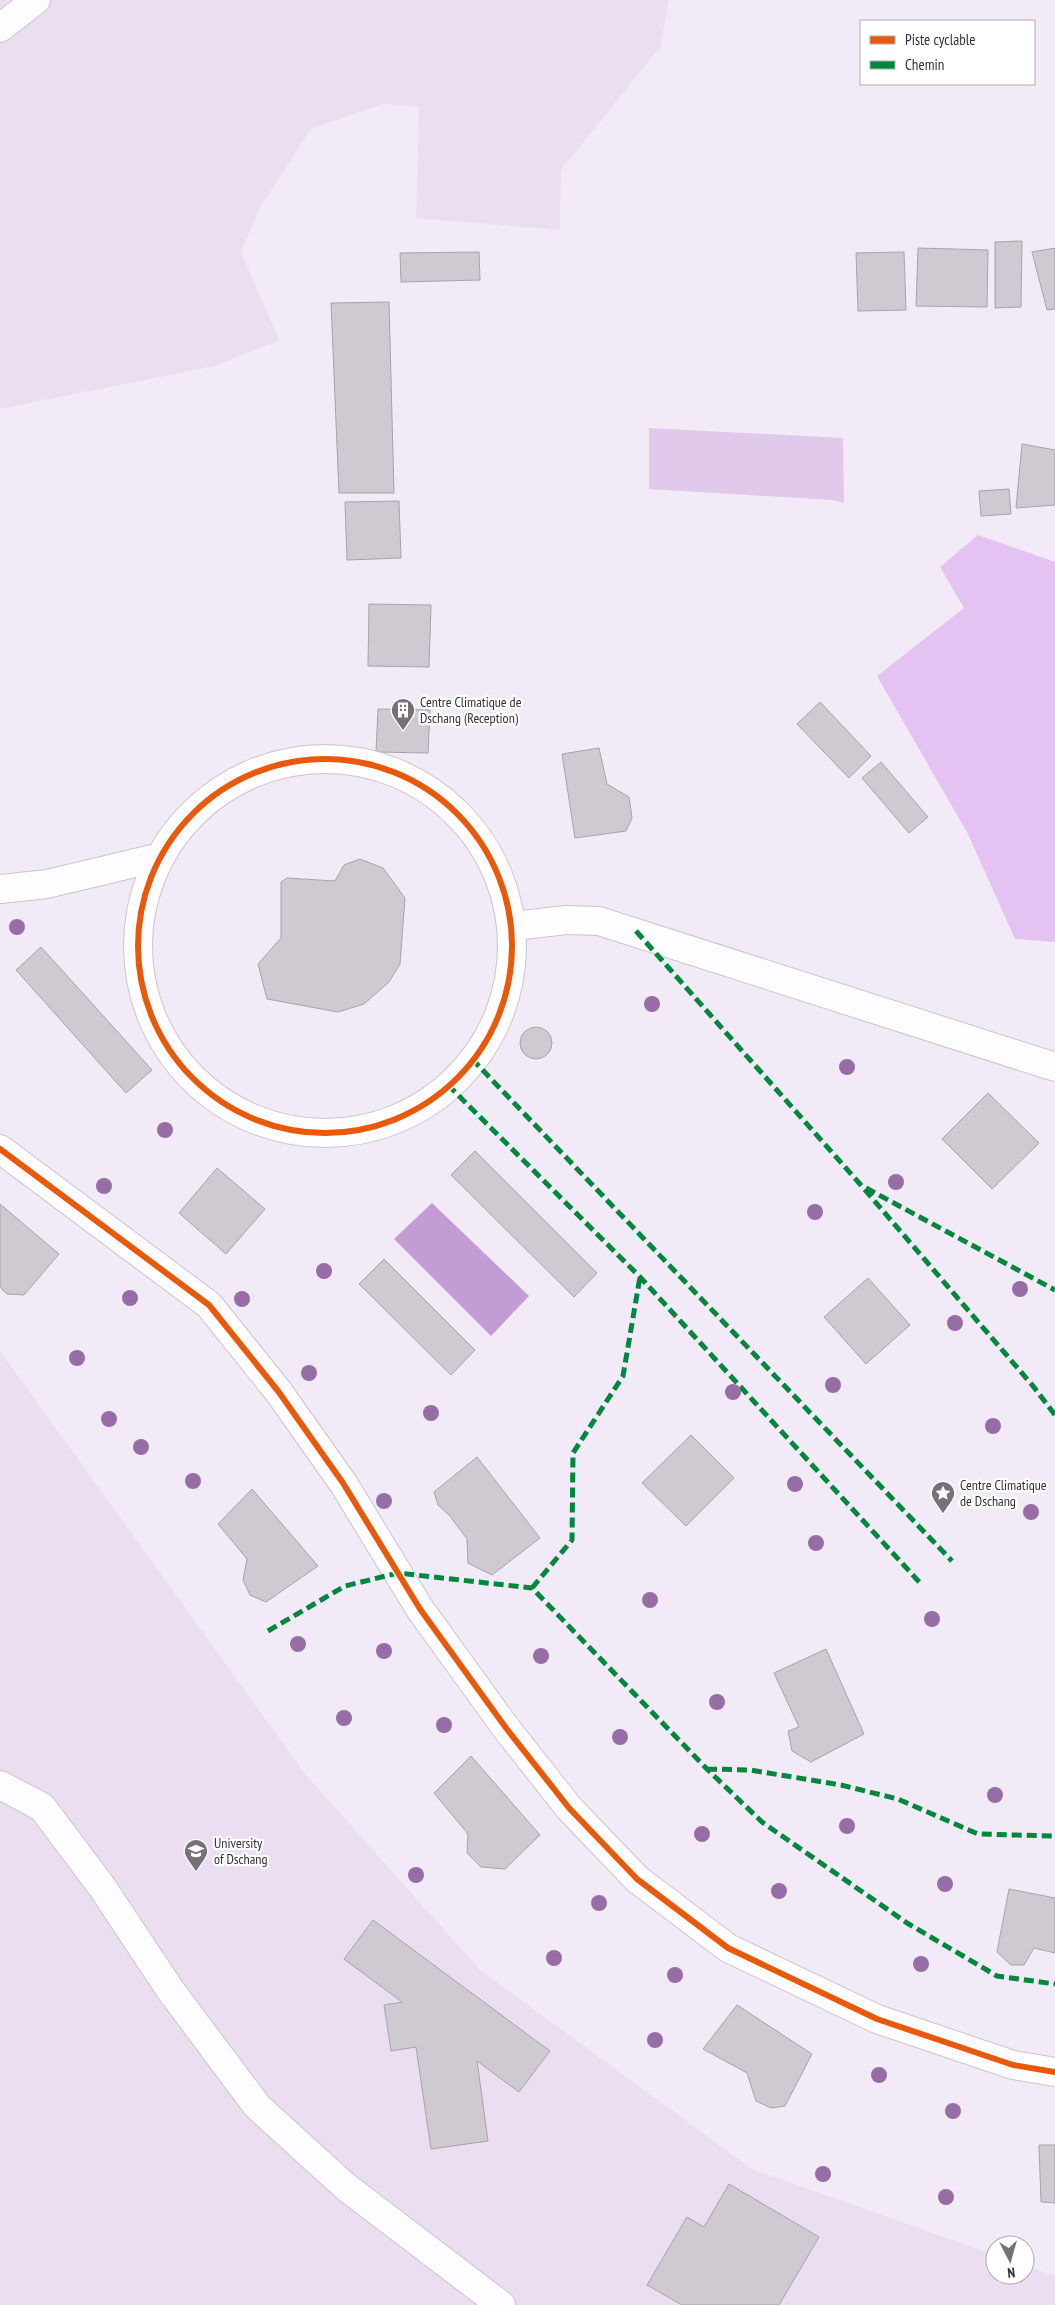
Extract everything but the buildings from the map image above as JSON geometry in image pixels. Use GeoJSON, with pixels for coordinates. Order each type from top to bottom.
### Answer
{"type":"FeatureCollection","features":[{"type":"Feature","properties":{"kind":"street"},"geometry":{"type":"LineString","coordinates":[[0,28],[36,0]]}},
{"type":"Feature","properties":{"kind":"street"},"geometry":{"type":"LineString","coordinates":[[306,758],[355,763],[402,774],[443,800],[478,835],[502,874],[514,926],[509,973],[496,1023],[472,1059],[436,1098],[395,1120],[345,1133],[297,1131],[248,1118],[205,1090],[171,1057],[150,1012],[137,966],[139,917],[152,869],[160,857],[179,826],[214,793],[258,771],[306,758]]}},
{"type":"Feature","properties":{"kind":"street"},"geometry":{"type":"LineString","coordinates":[[0,889],[47,884],[160,857]]}},
{"type":"Feature","properties":{"kind":"street"},"geometry":{"type":"LineString","coordinates":[[514,926],[566,920],[599,921],[1055,1067]]}},
{"type":"Feature","properties":{"kind":"street"},"geometry":{"type":"LineString","coordinates":[[0,1150],[210,1305],[278,1391],[343,1483],[420,1609],[506,1728],[569,1808],[637,1880],[728,1948],[877,2019],[1013,2065],[1055,2072]]}},
{"type":"Feature","properties":{"kind":"street"},"geometry":{"type":"LineString","coordinates":[[0,1785],[42,1807],[102,1887],[171,1991],[257,2106],[346,2187],[501,2305]]}},
{"type":"Feature","properties":{"kind":"shaded area"},"geometry":{"type":"Polygon","coordinates":[[[0,0],[669,0],[660,47],[561,170],[560,230],[416,218],[419,107],[382,104],[311,129],[260,207],[241,252],[279,340],[214,366],[0,409],[0,0]]]}},
{"type":"Feature","properties":{"kind":"shaded area"},"geometry":{"type":"Polygon","coordinates":[[[649,428],[843,438],[844,503],[832,500],[649,489],[649,428]]]}},
{"type":"Feature","properties":{"kind":"shaded area"},"geometry":{"type":"Polygon","coordinates":[[[978,535],[1055,562],[1055,942],[1015,939],[968,834],[877,676],[964,608],[940,567],[978,535]]]}},
{"type":"Feature","properties":{"kind":"shaded area"},"geometry":{"type":"Polygon","coordinates":[[[432,1203],[529,1296],[491,1336],[394,1239],[432,1203]]]}},
{"type":"Feature","properties":{"kind":"shaded area","name":"University of Dschang"},"geometry":{"type":"Polygon","coordinates":[[[0,1351],[305,1774],[480,1970],[752,2169],[985,2251],[985,2285],[1035,2285],[1035,2269],[1055,2276],[1055,2305],[0,2305],[0,1351]]]}},
{"type":"Feature","properties":{"kind":"marked path"},"geometry":{"type":"LineString","coordinates":[[636,931],[860,1184],[1033,1386],[1055,1415]]}},
{"type":"Feature","properties":{"kind":"marked path"},"geometry":{"type":"LineString","coordinates":[[472,1059],[952,1561]]}},
{"type":"Feature","properties":{"kind":"marked path"},"geometry":{"type":"LineString","coordinates":[[448,1085],[640,1277],[922,1585]]}},
{"type":"Feature","properties":{"kind":"marked path"},"geometry":{"type":"LineString","coordinates":[[866,1188],[1055,1290]]}},
{"type":"Feature","properties":{"kind":"marked path"},"geometry":{"type":"LineString","coordinates":[[532,1588],[572,1540],[573,1453],[623,1376],[640,1277]]}},
{"type":"Feature","properties":{"kind":"marked path"},"geometry":{"type":"LineString","coordinates":[[268,1631],[345,1586],[398,1573],[532,1588],[707,1769],[762,1822],[907,1923],[997,1976],[1055,1984]]}},
{"type":"Feature","properties":{"kind":"marked path"},"geometry":{"type":"LineString","coordinates":[[707,1769],[750,1770],[841,1785],[898,1799],[978,1834],[1055,1836]]}},
{"type":"Feature","properties":{"kind":"cycle path"},"geometry":{"type":"LineString","coordinates":[[325,759],[361,763],[397,773],[444,801],[470,827],[498,874],[508,910],[512,946],[508,982],[498,1018],[470,1065],[444,1091],[397,1119],[361,1129],[325,1133],[289,1129],[253,1119],[206,1091],[180,1065],[152,1018],[142,982],[138,946],[142,910],[152,874],[180,827],[206,801],[253,773],[289,763],[325,759]]}},
{"type":"Feature","properties":{"kind":"cycle path"},"geometry":{"type":"LineString","coordinates":[[0,1149],[209,1305],[278,1391],[343,1483],[420,1609],[506,1728],[569,1808],[637,1879],[728,1948],[877,2019],[1013,2065],[1055,2072]]}},
{"type":"Feature","properties":{"kind":"place","name":"Centre Climatique de Dschang (Reception)"},"geometry":{"type":"Point","coordinates":[403,731]}},
{"type":"Feature","properties":{"kind":"place","name":"Centre Climatique de Dschang"},"geometry":{"type":"Point","coordinates":[943,1514]}},
{"type":"Feature","properties":{"kind":"place","name":"University of Dschang"},"geometry":{"type":"Point","coordinates":[196,1872]}}]}
